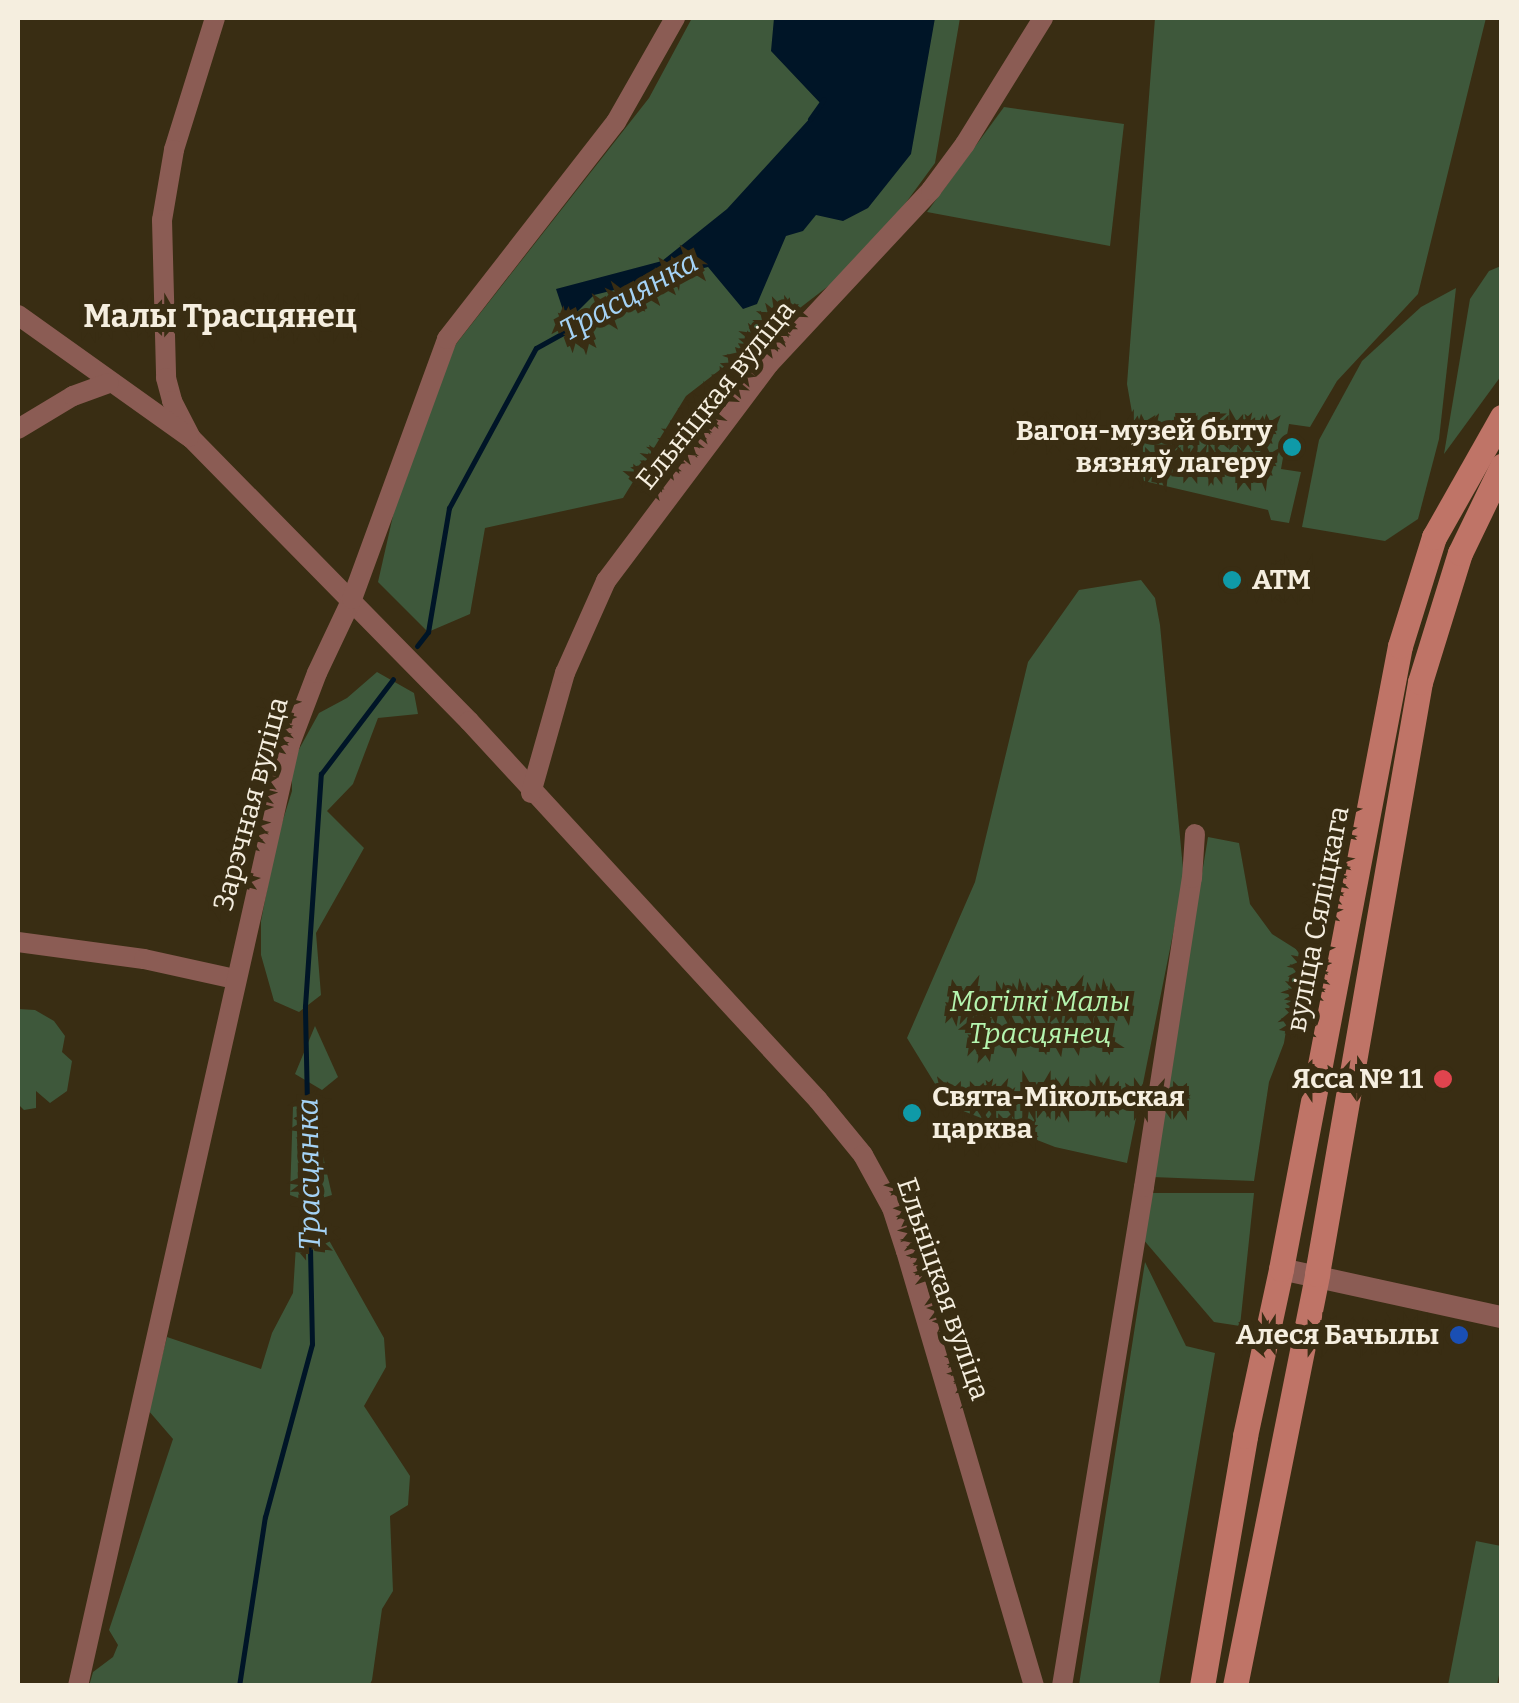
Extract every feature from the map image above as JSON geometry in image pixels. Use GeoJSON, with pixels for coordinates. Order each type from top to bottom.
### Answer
{"type":"FeatureCollection","features":[{"type":"Feature","properties":{"kind":"main road","name":"вуліца Сяліцкага"},"geometry":{"type":"LineString","coordinates":[[1202,1686],[1245,1436],[1281,1269],[1400,646],[1434,538],[1502,417]]}},
{"type":"Feature","properties":{"kind":"main road","name":"вуліца Сяліцкага"},"geometry":{"type":"LineString","coordinates":[[1235,1686],[1317,1274],[1420,682],[1460,552],[1502,466]]}},
{"type":"Feature","properties":{"kind":"street"},"geometry":{"type":"LineString","coordinates":[[190,438],[166,378],[162,220],[174,150],[214,18]]}},
{"type":"Feature","properties":{"kind":"street","name":"Зарэчная вуліца"},"geometry":{"type":"LineString","coordinates":[[78,1686],[290,744],[316,673],[352,600],[447,339],[616,122],[675,18]]}},
{"type":"Feature","properties":{"kind":"street","name":"Ельніцкая вуліца"},"geometry":{"type":"LineString","coordinates":[[531,793],[565,673],[606,582],[769,364],[931,190],[965,144],[1043,18]]}},
{"type":"Feature","properties":{"kind":"street"},"geometry":{"type":"LineString","coordinates":[[18,315],[190,438]]}},
{"type":"Feature","properties":{"kind":"street"},"geometry":{"type":"LineString","coordinates":[[18,428],[54,405],[108,383],[137,391],[152,389],[166,378]]}},
{"type":"Feature","properties":{"kind":"street","name":"Ельніцкая вуліца"},"geometry":{"type":"LineString","coordinates":[[190,438],[352,600],[818,1100],[870,1168],[892,1208],[906,1251],[1034,1686]]}},
{"type":"Feature","properties":{"kind":"street"},"geometry":{"type":"LineString","coordinates":[[1062,1686],[1180,955],[1195,834]]}},
{"type":"Feature","properties":{"kind":"street"},"geometry":{"type":"LineString","coordinates":[[18,942],[144,959],[235,979]]}},
{"type":"Feature","properties":{"kind":"street"},"geometry":{"type":"LineString","coordinates":[[1281,1269],[1502,1317]]}},
{"type":"Feature","properties":{"kind":"green space"},"geometry":{"type":"Polygon","coordinates":[[[692,18],[960,18],[935,163],[866,257],[686,396],[623,498],[485,528],[470,614],[428,632],[378,582],[397,498],[431,394],[456,344],[649,98],[692,18]]]}},
{"type":"Feature","properties":{"kind":"green space"},"geometry":{"type":"Polygon","coordinates":[[[1155,18],[1486,18],[1418,294],[1337,381],[1310,427],[1289,424],[1281,469],[1301,472],[1289,523],[1271,520],[1268,510],[1144,481],[1127,384],[1155,18]]]}},
{"type":"Feature","properties":{"kind":"green space"},"geometry":{"type":"Polygon","coordinates":[[[1004,107],[1124,124],[1110,246],[927,212],[1004,107]]]}},
{"type":"Feature","properties":{"kind":"green space"},"geometry":{"type":"Polygon","coordinates":[[[1501,266],[1501,376],[1444,454],[1470,299],[1489,271],[1501,266]]]}},
{"type":"Feature","properties":{"kind":"green space"},"geometry":{"type":"Polygon","coordinates":[[[1456,288],[1439,439],[1418,519],[1385,541],[1302,527],[1319,440],[1362,361],[1421,307],[1456,288]]]}},
{"type":"Feature","properties":{"kind":"green space","name":"Могілкі Малы Трасцянец"},"geometry":{"type":"Polygon","coordinates":[[[1141,580],[1155,598],[1160,625],[1184,879],[1127,1163],[1055,1147],[948,1105],[907,1038],[975,882],[1028,662],[1079,590],[1141,580]]]}},
{"type":"Feature","properties":{"kind":"green space"},"geometry":{"type":"Polygon","coordinates":[[[377,672],[414,693],[418,714],[378,718],[353,784],[327,811],[364,848],[316,933],[321,995],[299,1012],[274,1001],[261,955],[261,921],[276,842],[292,791],[292,762],[319,713],[347,698],[377,672]]]}},
{"type":"Feature","properties":{"kind":"green space"},"geometry":{"type":"Polygon","coordinates":[[[1208,837],[1239,843],[1250,904],[1272,934],[1299,951],[1284,1043],[1269,1082],[1254,1181],[1152,1177],[1208,837]]]}},
{"type":"Feature","properties":{"kind":"green space"},"geometry":{"type":"Polygon","coordinates":[[[18,1009],[35,1010],[54,1021],[65,1036],[62,1052],[72,1061],[67,1091],[50,1103],[36,1091],[36,1108],[24,1110],[18,1104],[18,1009]]]}},
{"type":"Feature","properties":{"kind":"green space"},"geometry":{"type":"Polygon","coordinates":[[[315,1026],[338,1077],[322,1090],[295,1074],[315,1026]]]}},
{"type":"Feature","properties":{"kind":"green space"},"geometry":{"type":"Polygon","coordinates":[[[310,1100],[332,1195],[309,1202],[290,1195],[293,1107],[310,1100]]]}},
{"type":"Feature","properties":{"kind":"green space"},"geometry":{"type":"Polygon","coordinates":[[[1150,1193],[1254,1193],[1240,1326],[1214,1322],[1142,1238],[1150,1193]]]}},
{"type":"Feature","properties":{"kind":"green space"},"geometry":{"type":"Polygon","coordinates":[[[326,1235],[384,1338],[386,1367],[364,1406],[410,1476],[408,1505],[390,1516],[393,1591],[382,1609],[369,1686],[89,1686],[93,1672],[113,1657],[118,1645],[109,1630],[173,1439],[148,1410],[167,1337],[261,1369],[272,1333],[293,1293],[296,1245],[326,1235]]]}},
{"type":"Feature","properties":{"kind":"green space"},"geometry":{"type":"Polygon","coordinates":[[[1145,1262],[1186,1346],[1215,1353],[1159,1685],[1079,1685],[1145,1262]]]}},
{"type":"Feature","properties":{"kind":"green space"},"geometry":{"type":"Polygon","coordinates":[[[1476,1541],[1501,1546],[1502,1660],[1497,1685],[1448,1685],[1476,1541]]]}},
{"type":"Feature","properties":{"kind":"water"},"geometry":{"type":"Polygon","coordinates":[[[774,18],[935,18],[911,154],[868,208],[843,221],[816,215],[803,231],[786,236],[757,304],[743,309],[708,267],[594,295],[567,322],[556,289],[662,261],[727,209],[822,105],[771,51],[774,18]]]}},
{"type":"Feature","properties":{"kind":"waterway","name":"Трасцянка"},"geometry":{"type":"LineString","coordinates":[[810,119],[824,99]]}},
{"type":"Feature","properties":{"kind":"waterway","name":"Трасцянка"},"geometry":{"type":"LineString","coordinates":[[417,646],[428,632],[449,508],[536,348],[664,277]]}},
{"type":"Feature","properties":{"kind":"waterway","name":"Трасцянка"},"geometry":{"type":"LineString","coordinates":[[239,1686],[265,1517],[312,1344],[305,1006],[321,774],[393,679]]}},
{"type":"Feature","properties":{"kind":"place","name":"Вагон-музей быту вязняў лагеру"},"geometry":{"type":"Point","coordinates":[1292,447]}},
{"type":"Feature","properties":{"kind":"place","name":"АТМ"},"geometry":{"type":"Point","coordinates":[1232,580]}},
{"type":"Feature","properties":{"kind":"place","name":"Ясса № 11"},"geometry":{"type":"Point","coordinates":[1443,1079]}},
{"type":"Feature","properties":{"kind":"place","name":"Свята-Мікольская царква"},"geometry":{"type":"Point","coordinates":[912,1113]}},
{"type":"Feature","properties":{"kind":"place","name":"Алеся Бачылы"},"geometry":{"type":"Point","coordinates":[1459,1335]}},
{"type":"Feature","properties":{"kind":"district","name":"Малы Трасцянец"},"geometry":{"type":"Point","coordinates":[220,316]}}]}
